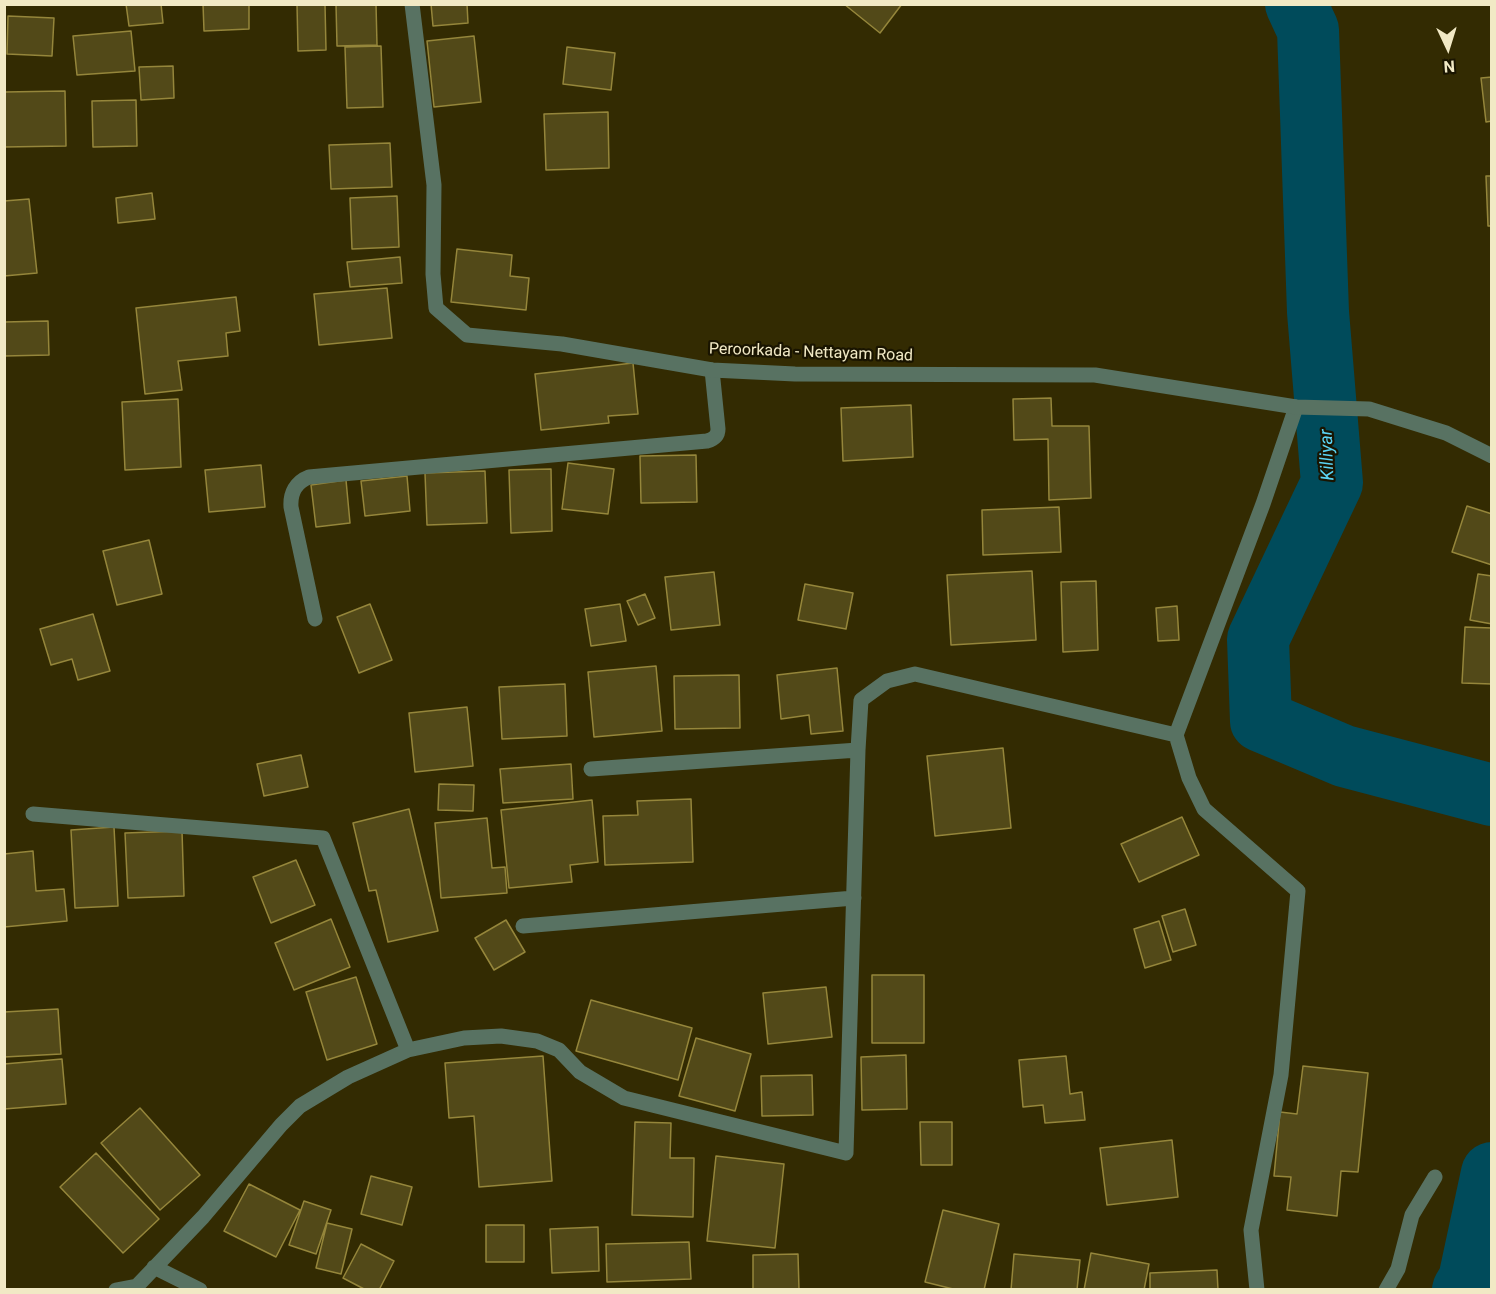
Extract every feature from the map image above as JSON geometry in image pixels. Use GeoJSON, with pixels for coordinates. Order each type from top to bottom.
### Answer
{"type":"FeatureCollection","features":[{"type":"Feature","properties":{"kind":"street","name":"Peroorkada - Nettayam Road"},"geometry":{"type":"LineString","coordinates":[[412,4],[434,185],[433,274],[436,308],[467,335],[562,344],[712,370],[807,375],[1095,375],[1296,406],[1368,409],[1446,433],[1491,456]]}},
{"type":"Feature","properties":{"kind":"street"},"geometry":{"type":"LineString","coordinates":[[315,619],[291,507],[292,494],[300,481],[309,477],[707,441],[716,436],[718,429],[712,370]]}},
{"type":"Feature","properties":{"kind":"street"},"geometry":{"type":"LineString","coordinates":[[1257,1290],[1251,1230],[1281,1075],[1298,891],[1204,809],[1189,778],[1176,735],[1263,504],[1296,406]]}},
{"type":"Feature","properties":{"kind":"street"},"geometry":{"type":"LineString","coordinates":[[116,1290],[137,1286],[203,1217],[281,1125],[300,1106],[348,1077],[408,1050],[465,1038],[501,1036],[537,1041],[559,1050],[580,1072],[624,1098],[846,1154],[861,700],[887,681],[915,674],[1176,735]]}},
{"type":"Feature","properties":{"kind":"street"},"geometry":{"type":"LineString","coordinates":[[591,769],[858,750]]}},
{"type":"Feature","properties":{"kind":"street"},"geometry":{"type":"LineString","coordinates":[[33,814],[323,838],[408,1050]]}},
{"type":"Feature","properties":{"kind":"street"},"geometry":{"type":"LineString","coordinates":[[524,926],[854,898]]}},
{"type":"Feature","properties":{"kind":"street"},"geometry":{"type":"LineString","coordinates":[[1386,1290],[1398,1269],[1412,1215],[1435,1176]]}},
{"type":"Feature","properties":{"kind":"street"},"geometry":{"type":"LineString","coordinates":[[154,1267],[200,1290]]}},
{"type":"Feature","properties":{"kind":"building"},"geometry":{"type":"Polygon","coordinates":[[[126,4],[161,4],[163,23],[129,26],[126,4]]]}},
{"type":"Feature","properties":{"kind":"building"},"geometry":{"type":"Polygon","coordinates":[[[203,4],[249,4],[249,29],[204,31],[203,4]]]}},
{"type":"Feature","properties":{"kind":"building"},"geometry":{"type":"Polygon","coordinates":[[[297,4],[325,4],[326,50],[298,51],[297,4]]]}},
{"type":"Feature","properties":{"kind":"building"},"geometry":{"type":"Polygon","coordinates":[[[336,4],[376,4],[377,45],[337,46],[336,4]]]}},
{"type":"Feature","properties":{"kind":"building"},"geometry":{"type":"Polygon","coordinates":[[[431,4],[467,4],[468,23],[433,26],[431,4]]]}},
{"type":"Feature","properties":{"kind":"building"},"geometry":{"type":"Polygon","coordinates":[[[844,4],[902,4],[880,33],[844,4]]]}},
{"type":"Feature","properties":{"kind":"building"},"geometry":{"type":"Polygon","coordinates":[[[8,16],[54,18],[52,56],[7,54],[8,16]]]}},
{"type":"Feature","properties":{"kind":"building"},"geometry":{"type":"Polygon","coordinates":[[[131,31],[135,71],[77,75],[73,36],[131,31]]]}},
{"type":"Feature","properties":{"kind":"building"},"geometry":{"type":"Polygon","coordinates":[[[474,36],[481,102],[434,107],[427,41],[474,36]]]}},
{"type":"Feature","properties":{"kind":"building"},"geometry":{"type":"Polygon","coordinates":[[[381,46],[383,107],[347,108],[345,47],[381,46]]]}},
{"type":"Feature","properties":{"kind":"building"},"geometry":{"type":"Polygon","coordinates":[[[567,47],[615,53],[611,90],[563,84],[567,47]]]}},
{"type":"Feature","properties":{"kind":"building"},"geometry":{"type":"Polygon","coordinates":[[[173,66],[174,98],[141,100],[139,67],[173,66]]]}},
{"type":"Feature","properties":{"kind":"building"},"geometry":{"type":"Polygon","coordinates":[[[1492,77],[1492,121],[1486,122],[1481,78],[1492,77]]]}},
{"type":"Feature","properties":{"kind":"building"},"geometry":{"type":"Polygon","coordinates":[[[65,91],[66,146],[4,147],[4,92],[65,91]]]}},
{"type":"Feature","properties":{"kind":"building"},"geometry":{"type":"Polygon","coordinates":[[[136,100],[137,146],[93,147],[92,101],[136,100]]]}},
{"type":"Feature","properties":{"kind":"building"},"geometry":{"type":"Polygon","coordinates":[[[608,112],[609,168],[546,170],[544,114],[608,112]]]}},
{"type":"Feature","properties":{"kind":"building"},"geometry":{"type":"Polygon","coordinates":[[[390,143],[392,187],[331,189],[329,145],[390,143]]]}},
{"type":"Feature","properties":{"kind":"building"},"geometry":{"type":"Polygon","coordinates":[[[1486,176],[1492,176],[1492,226],[1488,226],[1486,176]]]}},
{"type":"Feature","properties":{"kind":"building"},"geometry":{"type":"Polygon","coordinates":[[[152,193],[155,219],[118,223],[116,198],[152,193]]]}},
{"type":"Feature","properties":{"kind":"building"},"geometry":{"type":"Polygon","coordinates":[[[397,196],[399,247],[352,249],[350,198],[397,196]]]}},
{"type":"Feature","properties":{"kind":"building"},"geometry":{"type":"Polygon","coordinates":[[[29,199],[37,273],[4,276],[4,201],[29,199]]]}},
{"type":"Feature","properties":{"kind":"building"},"geometry":{"type":"Polygon","coordinates":[[[457,249],[512,255],[510,276],[529,278],[526,310],[451,302],[457,249]]]}},
{"type":"Feature","properties":{"kind":"building"},"geometry":{"type":"Polygon","coordinates":[[[400,257],[402,283],[350,287],[347,262],[400,257]]]}},
{"type":"Feature","properties":{"kind":"building"},"geometry":{"type":"Polygon","coordinates":[[[387,288],[392,338],[319,345],[314,294],[387,288]]]}},
{"type":"Feature","properties":{"kind":"building"},"geometry":{"type":"Polygon","coordinates":[[[236,297],[240,331],[226,333],[228,356],[178,361],[182,390],[145,394],[136,308],[236,297]]]}},
{"type":"Feature","properties":{"kind":"building"},"geometry":{"type":"Polygon","coordinates":[[[48,321],[49,355],[4,356],[4,322],[48,321]]]}},
{"type":"Feature","properties":{"kind":"building"},"geometry":{"type":"Polygon","coordinates":[[[633,363],[638,414],[608,416],[609,423],[541,430],[535,374],[633,363]]]}},
{"type":"Feature","properties":{"kind":"building"},"geometry":{"type":"Polygon","coordinates":[[[1051,398],[1052,426],[1089,426],[1091,498],[1049,500],[1048,439],[1014,440],[1013,399],[1051,398]]]}},
{"type":"Feature","properties":{"kind":"building"},"geometry":{"type":"Polygon","coordinates":[[[178,399],[181,467],[125,470],[122,402],[178,399]]]}},
{"type":"Feature","properties":{"kind":"building"},"geometry":{"type":"Polygon","coordinates":[[[911,405],[913,457],[843,461],[841,408],[911,405]]]}},
{"type":"Feature","properties":{"kind":"building"},"geometry":{"type":"Polygon","coordinates":[[[696,455],[697,502],[641,503],[640,456],[696,455]]]}},
{"type":"Feature","properties":{"kind":"building"},"geometry":{"type":"Polygon","coordinates":[[[568,463],[614,469],[608,514],[562,509],[568,463]]]}},
{"type":"Feature","properties":{"kind":"building"},"geometry":{"type":"Polygon","coordinates":[[[261,465],[265,507],[209,512],[205,470],[261,465]]]}},
{"type":"Feature","properties":{"kind":"building"},"geometry":{"type":"Polygon","coordinates":[[[551,469],[552,531],[511,533],[509,470],[551,469]]]}},
{"type":"Feature","properties":{"kind":"building"},"geometry":{"type":"Polygon","coordinates":[[[485,471],[487,523],[427,525],[425,473],[485,471]]]}},
{"type":"Feature","properties":{"kind":"building"},"geometry":{"type":"Polygon","coordinates":[[[407,476],[410,511],[365,516],[361,481],[407,476]]]}},
{"type":"Feature","properties":{"kind":"building"},"geometry":{"type":"Polygon","coordinates":[[[346,480],[350,523],[316,527],[311,485],[346,480]]]}},
{"type":"Feature","properties":{"kind":"building"},"geometry":{"type":"Polygon","coordinates":[[[1467,506],[1492,514],[1492,565],[1452,552],[1467,506]]]}},
{"type":"Feature","properties":{"kind":"building"},"geometry":{"type":"Polygon","coordinates":[[[1059,507],[1061,552],[983,555],[982,510],[1059,507]]]}},
{"type":"Feature","properties":{"kind":"building"},"geometry":{"type":"Polygon","coordinates":[[[149,540],[162,594],[117,605],[103,551],[149,540]]]}},
{"type":"Feature","properties":{"kind":"building"},"geometry":{"type":"Polygon","coordinates":[[[1032,571],[1036,640],[951,645],[947,575],[1032,571]]]}},
{"type":"Feature","properties":{"kind":"building"},"geometry":{"type":"Polygon","coordinates":[[[714,572],[720,625],[671,630],[665,577],[714,572]]]}},
{"type":"Feature","properties":{"kind":"building"},"geometry":{"type":"Polygon","coordinates":[[[1478,574],[1492,576],[1492,624],[1470,620],[1478,574]]]}},
{"type":"Feature","properties":{"kind":"building"},"geometry":{"type":"Polygon","coordinates":[[[1096,581],[1098,650],[1063,652],[1061,582],[1096,581]]]}},
{"type":"Feature","properties":{"kind":"building"},"geometry":{"type":"Polygon","coordinates":[[[805,584],[853,593],[846,629],[798,620],[805,584]]]}},
{"type":"Feature","properties":{"kind":"building"},"geometry":{"type":"Polygon","coordinates":[[[645,594],[655,618],[638,625],[627,601],[645,594]]]}},
{"type":"Feature","properties":{"kind":"building"},"geometry":{"type":"Polygon","coordinates":[[[370,604],[392,660],[359,673],[337,617],[370,604]]]}},
{"type":"Feature","properties":{"kind":"building"},"geometry":{"type":"Polygon","coordinates":[[[620,604],[626,641],[591,646],[585,609],[620,604]]]}},
{"type":"Feature","properties":{"kind":"building"},"geometry":{"type":"Polygon","coordinates":[[[1177,606],[1179,640],[1158,641],[1156,608],[1177,606]]]}},
{"type":"Feature","properties":{"kind":"building"},"geometry":{"type":"Polygon","coordinates":[[[93,614],[110,671],[78,680],[72,659],[51,665],[40,629],[93,614]]]}},
{"type":"Feature","properties":{"kind":"building"},"geometry":{"type":"Polygon","coordinates":[[[1465,627],[1492,628],[1492,684],[1462,683],[1465,627]]]}},
{"type":"Feature","properties":{"kind":"building"},"geometry":{"type":"Polygon","coordinates":[[[656,666],[662,731],[594,737],[588,672],[656,666]]]}},
{"type":"Feature","properties":{"kind":"building"},"geometry":{"type":"Polygon","coordinates":[[[837,668],[843,731],[811,734],[809,715],[781,719],[777,675],[837,668]]]}},
{"type":"Feature","properties":{"kind":"building"},"geometry":{"type":"Polygon","coordinates":[[[739,675],[740,728],[675,729],[674,676],[739,675]]]}},
{"type":"Feature","properties":{"kind":"building"},"geometry":{"type":"Polygon","coordinates":[[[565,684],[567,736],[502,739],[499,687],[565,684]]]}},
{"type":"Feature","properties":{"kind":"building"},"geometry":{"type":"Polygon","coordinates":[[[467,707],[473,766],[415,772],[409,713],[467,707]]]}},
{"type":"Feature","properties":{"kind":"building"},"geometry":{"type":"Polygon","coordinates":[[[1003,748],[1011,828],[935,836],[927,756],[1003,748]]]}},
{"type":"Feature","properties":{"kind":"building"},"geometry":{"type":"Polygon","coordinates":[[[301,755],[308,787],[264,796],[257,764],[301,755]]]}},
{"type":"Feature","properties":{"kind":"building"},"geometry":{"type":"Polygon","coordinates":[[[571,764],[573,799],[503,803],[500,769],[571,764]]]}},
{"type":"Feature","properties":{"kind":"building"},"geometry":{"type":"Polygon","coordinates":[[[439,784],[474,785],[473,811],[438,810],[439,784]]]}},
{"type":"Feature","properties":{"kind":"building"},"geometry":{"type":"Polygon","coordinates":[[[691,799],[693,862],[605,865],[603,816],[638,815],[637,801],[691,799]]]}},
{"type":"Feature","properties":{"kind":"building"},"geometry":{"type":"Polygon","coordinates":[[[592,800],[598,862],[570,865],[572,882],[509,888],[501,810],[592,800]]]}},
{"type":"Feature","properties":{"kind":"building"},"geometry":{"type":"Polygon","coordinates":[[[409,809],[438,931],[388,942],[376,890],[369,891],[353,823],[409,809]]]}},
{"type":"Feature","properties":{"kind":"building"},"geometry":{"type":"Polygon","coordinates":[[[1182,817],[1199,855],[1139,882],[1121,844],[1182,817]]]}},
{"type":"Feature","properties":{"kind":"building"},"geometry":{"type":"Polygon","coordinates":[[[487,818],[492,868],[505,867],[507,893],[441,898],[435,823],[487,818]]]}},
{"type":"Feature","properties":{"kind":"building"},"geometry":{"type":"Polygon","coordinates":[[[114,827],[118,906],[75,908],[71,830],[114,827]]]}},
{"type":"Feature","properties":{"kind":"building"},"geometry":{"type":"Polygon","coordinates":[[[182,831],[184,896],[128,898],[125,833],[182,831]]]}},
{"type":"Feature","properties":{"kind":"building"},"geometry":{"type":"Polygon","coordinates":[[[33,851],[36,891],[64,889],[67,921],[4,927],[4,854],[33,851]]]}},
{"type":"Feature","properties":{"kind":"building"},"geometry":{"type":"Polygon","coordinates":[[[296,860],[315,905],[271,923],[253,877],[296,860]]]}},
{"type":"Feature","properties":{"kind":"building"},"geometry":{"type":"Polygon","coordinates":[[[1185,909],[1196,945],[1173,952],[1162,916],[1185,909]]]}},
{"type":"Feature","properties":{"kind":"building"},"geometry":{"type":"Polygon","coordinates":[[[331,919],[350,967],[294,990],[275,943],[331,919]]]}},
{"type":"Feature","properties":{"kind":"building"},"geometry":{"type":"Polygon","coordinates":[[[506,920],[525,952],[494,970],[475,938],[506,920]]]}},
{"type":"Feature","properties":{"kind":"building"},"geometry":{"type":"Polygon","coordinates":[[[1159,921],[1171,960],[1145,968],[1134,929],[1159,921]]]}},
{"type":"Feature","properties":{"kind":"building"},"geometry":{"type":"Polygon","coordinates":[[[872,975],[924,975],[924,1043],[872,1043],[872,975]]]}},
{"type":"Feature","properties":{"kind":"building"},"geometry":{"type":"Polygon","coordinates":[[[356,977],[377,1044],[327,1060],[306,992],[356,977]]]}},
{"type":"Feature","properties":{"kind":"building"},"geometry":{"type":"Polygon","coordinates":[[[826,987],[832,1037],[768,1044],[763,993],[826,987]]]}},
{"type":"Feature","properties":{"kind":"building"},"geometry":{"type":"Polygon","coordinates":[[[591,1000],[692,1028],[678,1080],[576,1051],[591,1000]]]}},
{"type":"Feature","properties":{"kind":"building"},"geometry":{"type":"Polygon","coordinates":[[[58,1009],[61,1054],[4,1057],[4,1012],[58,1009]]]}},
{"type":"Feature","properties":{"kind":"building"},"geometry":{"type":"Polygon","coordinates":[[[696,1038],[751,1054],[735,1111],[679,1096],[696,1038]]]}},
{"type":"Feature","properties":{"kind":"building"},"geometry":{"type":"Polygon","coordinates":[[[906,1055],[907,1109],[862,1110],[861,1057],[906,1055]]]}},
{"type":"Feature","properties":{"kind":"building"},"geometry":{"type":"Polygon","coordinates":[[[543,1056],[552,1181],[479,1187],[474,1116],[449,1118],[445,1063],[543,1056]]]}},
{"type":"Feature","properties":{"kind":"building"},"geometry":{"type":"Polygon","coordinates":[[[1066,1056],[1070,1094],[1082,1092],[1085,1120],[1045,1123],[1043,1105],[1023,1107],[1019,1060],[1066,1056]]]}},
{"type":"Feature","properties":{"kind":"building"},"geometry":{"type":"Polygon","coordinates":[[[62,1059],[66,1104],[4,1109],[4,1064],[62,1059]]]}},
{"type":"Feature","properties":{"kind":"building"},"geometry":{"type":"Polygon","coordinates":[[[1303,1066],[1368,1073],[1358,1172],[1341,1171],[1337,1216],[1287,1210],[1291,1177],[1274,1176],[1280,1112],[1297,1114],[1303,1066]]]}},
{"type":"Feature","properties":{"kind":"building"},"geometry":{"type":"Polygon","coordinates":[[[812,1075],[813,1115],[762,1116],[761,1076],[812,1075]]]}},
{"type":"Feature","properties":{"kind":"building"},"geometry":{"type":"Polygon","coordinates":[[[140,1108],[200,1175],[160,1210],[101,1143],[140,1108]]]}},
{"type":"Feature","properties":{"kind":"building"},"geometry":{"type":"Polygon","coordinates":[[[635,1122],[671,1123],[670,1158],[694,1158],[693,1217],[632,1215],[635,1122]]]}},
{"type":"Feature","properties":{"kind":"building"},"geometry":{"type":"Polygon","coordinates":[[[920,1122],[952,1122],[952,1165],[921,1165],[920,1122]]]}},
{"type":"Feature","properties":{"kind":"building"},"geometry":{"type":"Polygon","coordinates":[[[1172,1140],[1178,1197],[1107,1205],[1100,1148],[1172,1140]]]}},
{"type":"Feature","properties":{"kind":"building"},"geometry":{"type":"Polygon","coordinates":[[[96,1153],[159,1219],[123,1253],[60,1187],[96,1153]]]}},
{"type":"Feature","properties":{"kind":"building"},"geometry":{"type":"Polygon","coordinates":[[[716,1156],[784,1164],[775,1248],[707,1241],[716,1156]]]}},
{"type":"Feature","properties":{"kind":"building"},"geometry":{"type":"Polygon","coordinates":[[[371,1176],[412,1187],[402,1225],[361,1214],[371,1176]]]}},
{"type":"Feature","properties":{"kind":"building"},"geometry":{"type":"Polygon","coordinates":[[[249,1184],[300,1210],[276,1257],[224,1231],[249,1184]]]}},
{"type":"Feature","properties":{"kind":"building"},"geometry":{"type":"Polygon","coordinates":[[[304,1201],[331,1210],[316,1254],[289,1245],[304,1201]]]}},
{"type":"Feature","properties":{"kind":"building"},"geometry":{"type":"Polygon","coordinates":[[[943,1210],[999,1224],[984,1290],[957,1290],[925,1282],[943,1210]]]}},
{"type":"Feature","properties":{"kind":"building"},"geometry":{"type":"Polygon","coordinates":[[[327,1223],[352,1229],[341,1274],[316,1268],[327,1223]]]}},
{"type":"Feature","properties":{"kind":"building"},"geometry":{"type":"Polygon","coordinates":[[[486,1225],[524,1225],[524,1262],[486,1262],[486,1225]]]}},
{"type":"Feature","properties":{"kind":"building"},"geometry":{"type":"Polygon","coordinates":[[[598,1227],[599,1271],[552,1273],[550,1229],[598,1227]]]}},
{"type":"Feature","properties":{"kind":"building"},"geometry":{"type":"Polygon","coordinates":[[[689,1242],[691,1279],[607,1282],[606,1244],[689,1242]]]}},
{"type":"Feature","properties":{"kind":"building"},"geometry":{"type":"Polygon","coordinates":[[[361,1244],[394,1261],[379,1290],[366,1290],[343,1278],[361,1244]]]}},
{"type":"Feature","properties":{"kind":"building"},"geometry":{"type":"Polygon","coordinates":[[[1091,1253],[1149,1264],[1144,1290],[1084,1290],[1091,1253]]]}},
{"type":"Feature","properties":{"kind":"building"},"geometry":{"type":"Polygon","coordinates":[[[798,1254],[799,1290],[753,1290],[753,1255],[798,1254]]]}},
{"type":"Feature","properties":{"kind":"building"},"geometry":{"type":"Polygon","coordinates":[[[1014,1254],[1080,1260],[1077,1290],[1011,1290],[1014,1254]]]}},
{"type":"Feature","properties":{"kind":"building"},"geometry":{"type":"Polygon","coordinates":[[[1217,1270],[1218,1290],[1150,1290],[1150,1273],[1217,1270]]]}},
{"type":"Feature","properties":{"kind":"waterway","name":"Killiyar"},"geometry":{"type":"LineString","coordinates":[[1296,4],[1308,30],[1318,312],[1332,483],[1258,639],[1261,721],[1344,756],[1492,795]]}},
{"type":"Feature","properties":{"kind":"waterway","name":"Killiyar"},"geometry":{"type":"LineString","coordinates":[[1463,1290],[1469,1280],[1492,1173]]}}]}
